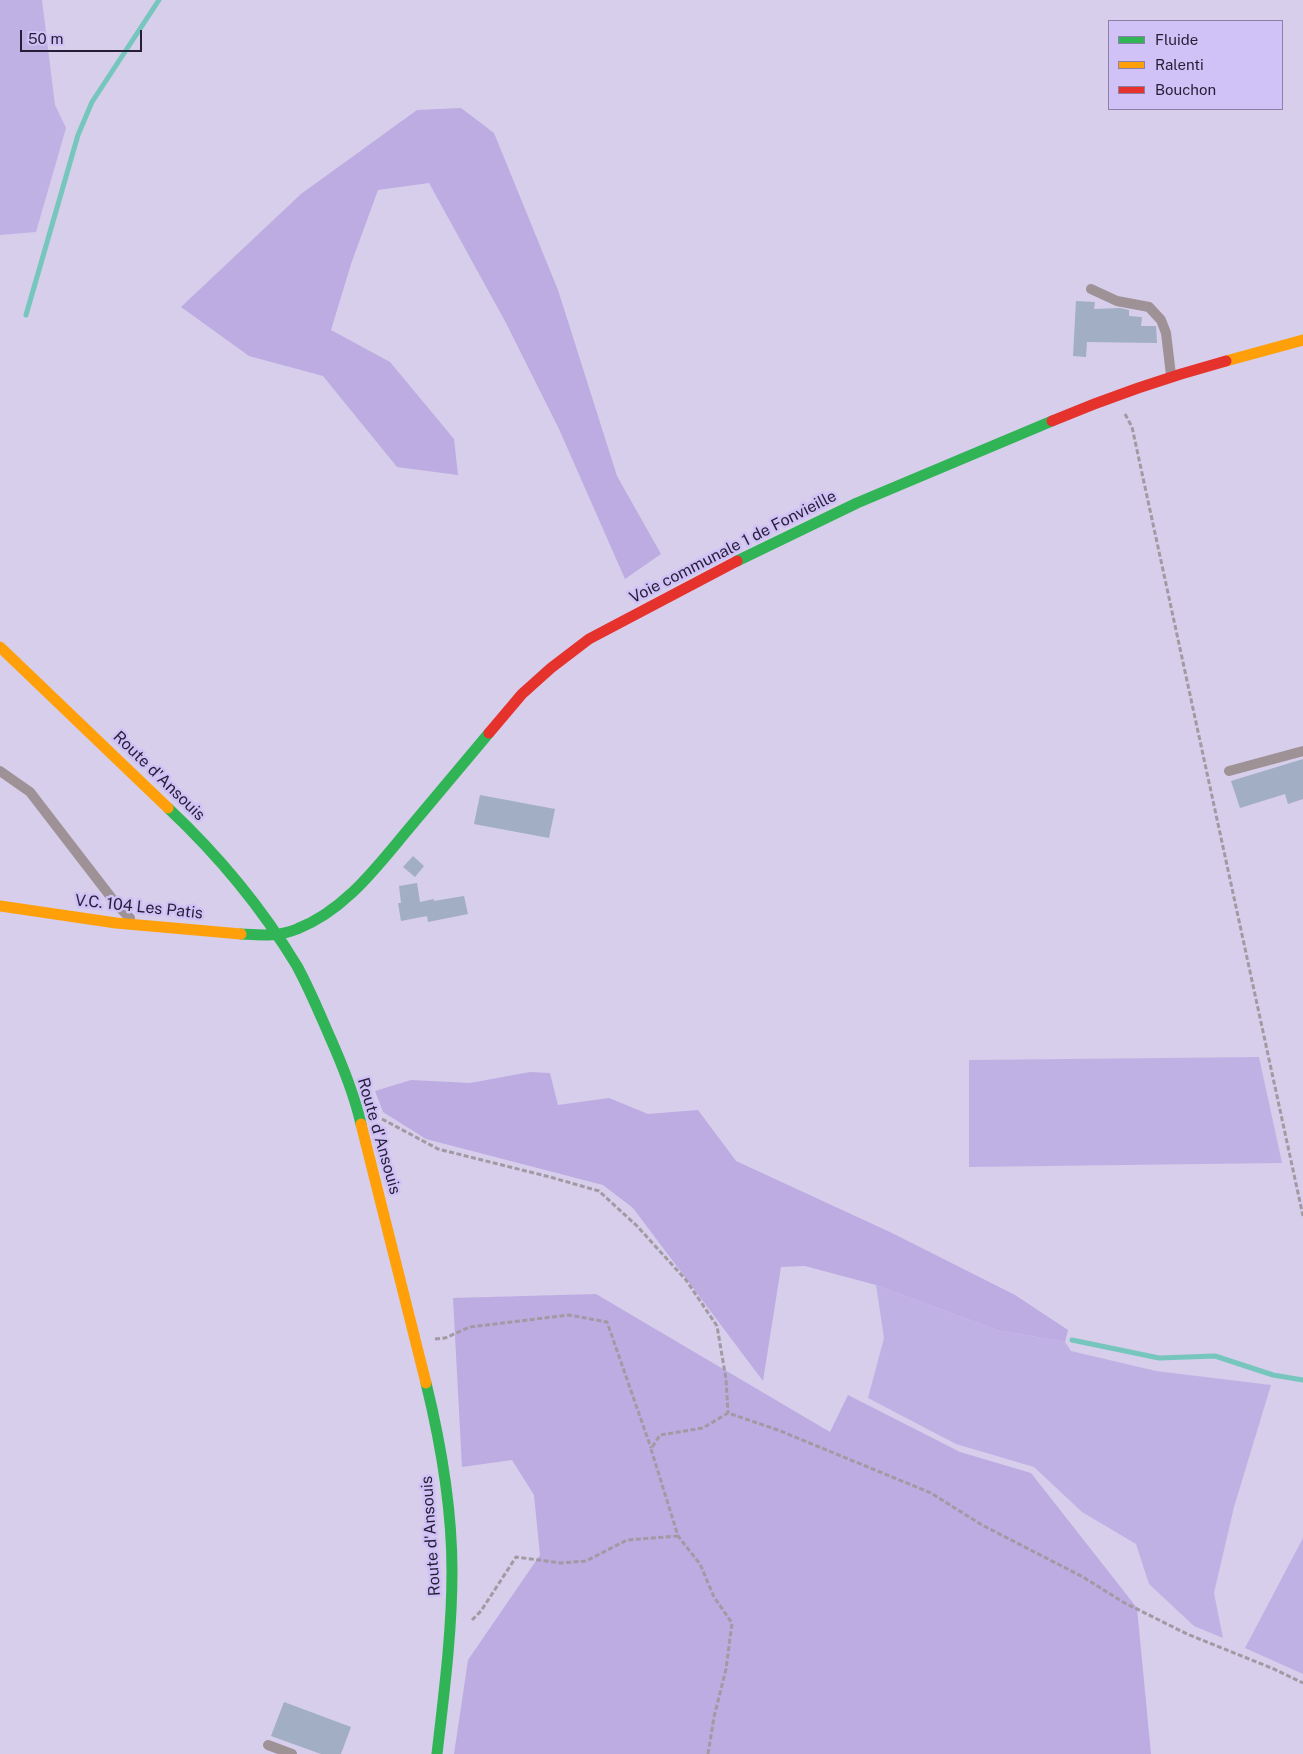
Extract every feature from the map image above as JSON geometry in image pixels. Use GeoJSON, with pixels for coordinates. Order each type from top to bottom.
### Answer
{"type":"FeatureCollection","features":[{"type":"Feature","properties":{"kind":"street","name":"Voie communale 1 de Fonvieille"},"geometry":{"type":"LineString","coordinates":[[275,935],[303,928],[340,904],[366,879],[522,694],[551,668],[589,640],[732,563],[857,504],[1063,416],[1171,376],[1303,340]]}},
{"type":"Feature","properties":{"kind":"street","name":"Route d'Ansouis"},"geometry":{"type":"LineString","coordinates":[[0,647],[196,835],[248,895],[296,968],[317,1008],[339,1058],[357,1106],[435,1421],[448,1505],[452,1570],[450,1638],[437,1754]]}},
{"type":"Feature","properties":{"kind":"street","name":"V.C. 104 Les Patis"},"geometry":{"type":"LineString","coordinates":[[0,906],[136,924],[267,936],[275,935]]}},
{"type":"Feature","properties":{"kind":"lane"},"geometry":{"type":"LineString","coordinates":[[1091,289],[1117,301],[1149,307],[1161,320],[1166,333],[1171,376]]}},
{"type":"Feature","properties":{"kind":"lane"},"geometry":{"type":"LineString","coordinates":[[1229,771],[1303,751]]}},
{"type":"Feature","properties":{"kind":"lane"},"geometry":{"type":"LineString","coordinates":[[0,771],[30,792],[117,904],[136,924]]}},
{"type":"Feature","properties":{"kind":"lane"},"geometry":{"type":"LineString","coordinates":[[268,1746],[292,1754]]}},
{"type":"Feature","properties":{"kind":"path"},"geometry":{"type":"LineString","coordinates":[[1116,396],[1132,427],[1303,1216]]}},
{"type":"Feature","properties":{"kind":"path"},"geometry":{"type":"LineString","coordinates":[[380,1118],[438,1149],[599,1191],[637,1226],[686,1280],[716,1326],[726,1379],[728,1413]]}},
{"type":"Feature","properties":{"kind":"path"},"geometry":{"type":"LineString","coordinates":[[415,1339],[445,1338],[470,1328],[569,1315],[607,1322],[651,1449],[678,1536],[700,1564],[714,1597],[732,1623],[726,1669],[714,1717],[708,1754]]}},
{"type":"Feature","properties":{"kind":"path"},"geometry":{"type":"LineString","coordinates":[[651,1449],[660,1435],[703,1428],[728,1413],[778,1430],[931,1493],[982,1525],[1083,1577],[1123,1602],[1179,1630],[1303,1683]]}},
{"type":"Feature","properties":{"kind":"path"},"geometry":{"type":"LineString","coordinates":[[469,1622],[481,1611],[516,1557],[561,1563],[586,1561],[627,1540],[678,1536]]}},
{"type":"Feature","properties":{"kind":"shaded area"},"geometry":{"type":"Polygon","coordinates":[[[0,0],[42,0],[55,105],[66,128],[36,232],[0,235],[0,0]]]}},
{"type":"Feature","properties":{"kind":"shaded area"},"geometry":{"type":"Polygon","coordinates":[[[461,108],[494,133],[558,290],[617,476],[661,554],[625,579],[559,429],[506,323],[429,183],[378,190],[351,264],[331,330],[390,362],[454,439],[458,475],[397,467],[323,376],[249,356],[181,307],[301,194],[417,110],[461,108]]]}},
{"type":"Feature","properties":{"kind":"shaded area"},"geometry":{"type":"Polygon","coordinates":[[[1259,1057],[1282,1163],[969,1167],[969,1060],[1259,1057]]]}},
{"type":"Feature","properties":{"kind":"shaded area"},"geometry":{"type":"Polygon","coordinates":[[[530,1072],[550,1073],[558,1105],[609,1098],[648,1114],[698,1110],[736,1161],[892,1233],[1015,1295],[1068,1330],[1065,1342],[997,1330],[876,1285],[805,1266],[781,1267],[763,1381],[633,1208],[603,1185],[426,1139],[383,1112],[375,1091],[411,1080],[470,1083],[530,1072]]]}},
{"type":"Feature","properties":{"kind":"shaded area"},"geometry":{"type":"Polygon","coordinates":[[[876,1285],[997,1330],[1065,1342],[1071,1351],[1156,1371],[1271,1385],[1234,1507],[1214,1593],[1223,1638],[1194,1626],[1149,1584],[1136,1544],[1082,1512],[1034,1467],[956,1444],[868,1398],[884,1338],[876,1285]]]}},
{"type":"Feature","properties":{"kind":"shaded area"},"geometry":{"type":"Polygon","coordinates":[[[596,1294],[830,1432],[848,1395],[960,1452],[1031,1473],[1137,1608],[1151,1754],[454,1754],[468,1660],[540,1555],[534,1495],[512,1460],[462,1467],[453,1298],[596,1294]]]}},
{"type":"Feature","properties":{"kind":"shaded area"},"geometry":{"type":"Polygon","coordinates":[[[1303,1538],[1303,1674],[1245,1648],[1303,1538]]]}},
{"type":"Feature","properties":{"kind":"building"},"geometry":{"type":"Polygon","coordinates":[[[1076,301],[1095,302],[1094,309],[1120,308],[1129,310],[1129,316],[1142,317],[1141,326],[1156,326],[1157,343],[1087,342],[1086,357],[1073,356],[1076,301]]]}},
{"type":"Feature","properties":{"kind":"building"},"geometry":{"type":"Polygon","coordinates":[[[1303,759],[1303,799],[1288,804],[1285,794],[1240,808],[1231,781],[1303,759]]]}},
{"type":"Feature","properties":{"kind":"building"},"geometry":{"type":"Polygon","coordinates":[[[480,795],[555,809],[549,838],[474,824],[480,795]]]}},
{"type":"Feature","properties":{"kind":"building"},"geometry":{"type":"Polygon","coordinates":[[[413,856],[424,866],[415,877],[403,867],[413,856]]]}},
{"type":"Feature","properties":{"kind":"building"},"geometry":{"type":"Polygon","coordinates":[[[417,883],[420,902],[464,896],[468,914],[428,922],[427,916],[401,921],[398,903],[401,903],[399,886],[417,883]]]}},
{"type":"Feature","properties":{"kind":"building"},"geometry":{"type":"Polygon","coordinates":[[[284,1702],[351,1727],[341,1754],[321,1754],[271,1736],[284,1702]]]}},
{"type":"Feature","properties":{"kind":"waterway"},"geometry":{"type":"LineString","coordinates":[[26,315],[78,135],[92,102],[159,0]]}},
{"type":"Feature","properties":{"kind":"waterway"},"geometry":{"type":"LineString","coordinates":[[1072,1340],[1159,1358],[1215,1356],[1273,1375],[1303,1380]]}},
{"type":"Feature","properties":{"kind":"traffic: fast"},"geometry":{"type":"LineString","coordinates":[[737,561],[857,503],[1052,421]]}},
{"type":"Feature","properties":{"kind":"traffic: fast"},"geometry":{"type":"LineString","coordinates":[[241,934],[269,935],[290,932],[315,921],[346,898],[373,871],[489,733]]}},
{"type":"Feature","properties":{"kind":"traffic: fast"},"geometry":{"type":"LineString","coordinates":[[168,808],[204,844],[238,883],[269,923],[297,966],[314,1000],[343,1068],[361,1124]]}},
{"type":"Feature","properties":{"kind":"traffic: fast"},"geometry":{"type":"LineString","coordinates":[[426,1383],[445,1476],[452,1571],[449,1640],[437,1754]]}},
{"type":"Feature","properties":{"kind":"traffic: slow"},"geometry":{"type":"LineString","coordinates":[[1226,361],[1303,340]]}},
{"type":"Feature","properties":{"kind":"traffic: slow"},"geometry":{"type":"LineString","coordinates":[[0,647],[168,808]]}},
{"type":"Feature","properties":{"kind":"traffic: slow"},"geometry":{"type":"LineString","coordinates":[[0,906],[116,923],[241,934]]}},
{"type":"Feature","properties":{"kind":"traffic: slow"},"geometry":{"type":"LineString","coordinates":[[361,1124],[426,1383]]}},
{"type":"Feature","properties":{"kind":"traffic: jam"},"geometry":{"type":"LineString","coordinates":[[1052,421],[1138,388],[1226,361]]}},
{"type":"Feature","properties":{"kind":"traffic: jam"},"geometry":{"type":"LineString","coordinates":[[489,733],[522,694],[551,668],[589,639],[737,561]]}}]}
